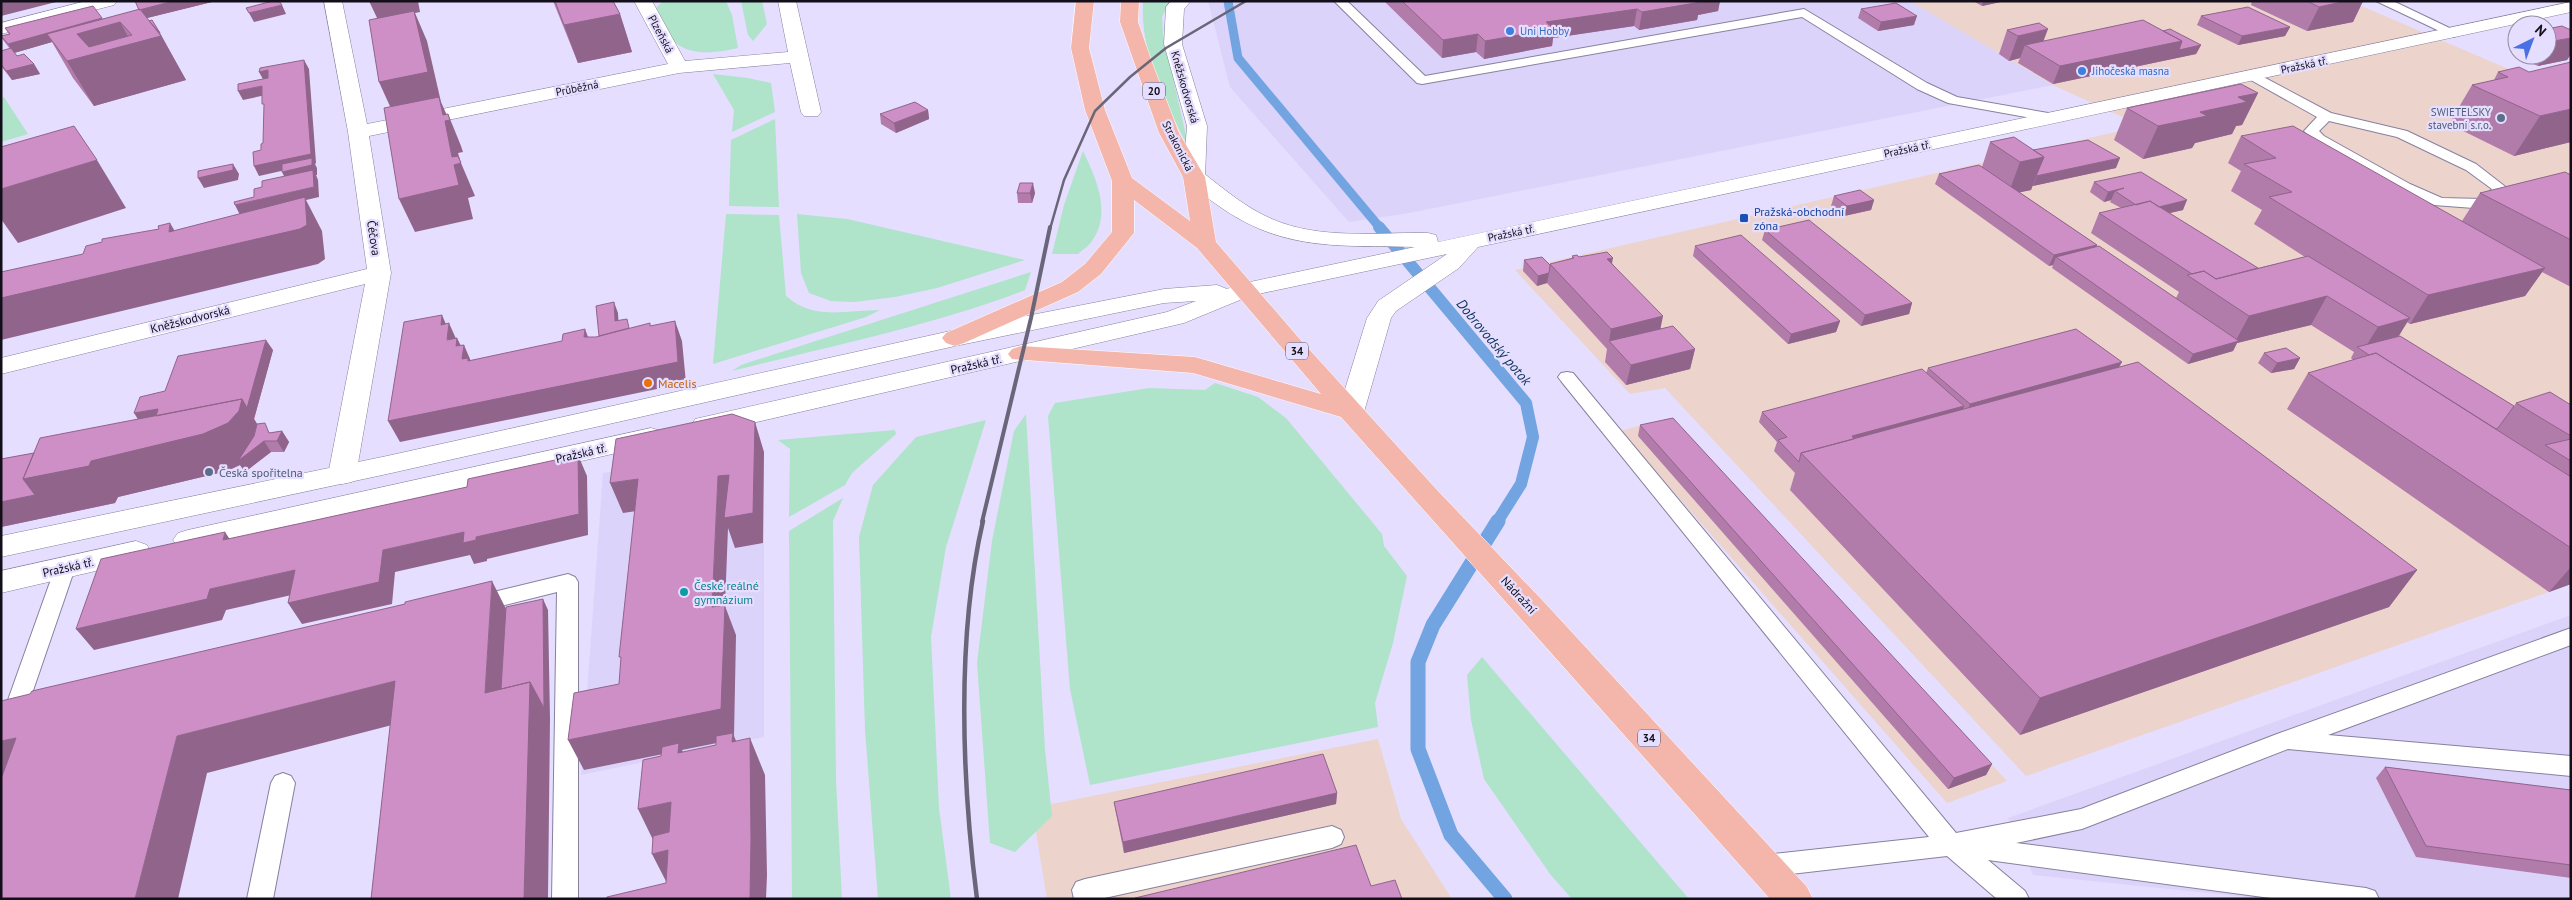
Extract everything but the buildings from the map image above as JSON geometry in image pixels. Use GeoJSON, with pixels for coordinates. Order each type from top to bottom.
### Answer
{"type":"FeatureCollection","features":[{"type":"Feature","properties":{"kind":"main road"},"geometry":{"type":"LineString","coordinates":[[956,338],[1061,291],[1093,269],[1123,232],[1123,181],[1095,110],[1080,48],[1085,1]]}},
{"type":"Feature","properties":{"kind":"main road","name":"Strakonická"},"geometry":{"type":"LineString","coordinates":[[1130,1],[1129,22],[1144,65],[1169,133],[1194,177]]}},
{"type":"Feature","properties":{"kind":"main road","name":"20"},"geometry":{"type":"LineString","coordinates":[[1194,177],[1205,243]]}},
{"type":"Feature","properties":{"kind":"main road"},"geometry":{"type":"LineString","coordinates":[[1123,181],[1205,243],[1244,290]]}},
{"type":"Feature","properties":{"kind":"main road","name":"Nádražní"},"geometry":{"type":"LineString","coordinates":[[1244,290],[1427,497],[1533,610],[1794,899]]}},
{"type":"Feature","properties":{"kind":"main road"},"geometry":{"type":"LineString","coordinates":[[1021,354],[1195,365],[1351,412]]}},
{"type":"Feature","properties":{"kind":"street"},"geometry":{"type":"LineString","coordinates":[[1,29],[108,1]]}},
{"type":"Feature","properties":{"kind":"street","name":"Čéčova"},"geometry":{"type":"LineString","coordinates":[[333,1],[358,132],[379,273],[342,475]]}},
{"type":"Feature","properties":{"kind":"street","name":"Plzeňská"},"geometry":{"type":"LineString","coordinates":[[643,1],[679,67]]}},
{"type":"Feature","properties":{"kind":"street"},"geometry":{"type":"LineString","coordinates":[[787,1],[811,112]]}},
{"type":"Feature","properties":{"kind":"street","name":"Kněžskodvorská"},"geometry":{"type":"LineString","coordinates":[[1182,1],[1175,7],[1173,44],[1196,126],[1194,177]]}},
{"type":"Feature","properties":{"kind":"street","name":"Pražská tř."},"geometry":{"type":"LineString","coordinates":[[1,548],[342,475],[956,338],[1164,296],[1244,290],[1440,250],[1470,242],[2571,7]]}},
{"type":"Feature","properties":{"kind":"street","name":"Průběžná"},"geometry":{"type":"LineString","coordinates":[[358,132],[679,67],[798,57]]}},
{"type":"Feature","properties":{"kind":"street"},"geometry":{"type":"LineString","coordinates":[[1194,177],[1264,224],[1318,238],[1362,238],[1440,250],[1470,242]]}},
{"type":"Feature","properties":{"kind":"street"},"geometry":{"type":"LineString","coordinates":[[1351,412],[1379,318],[1388,306],[1406,292],[1440,250]]}},
{"type":"Feature","properties":{"kind":"street","name":"Kněžskodvorská"},"geometry":{"type":"LineString","coordinates":[[1,366],[379,273]]}},
{"type":"Feature","properties":{"kind":"street","name":"Pražská tř."},"geometry":{"type":"LineString","coordinates":[[1,582],[1175,318],[1244,290]]}},
{"type":"Feature","properties":{"kind":"lane"},"geometry":{"type":"LineString","coordinates":[[1340,1],[1422,80],[1804,13],[1922,86],[1953,100],[2054,118]]}},
{"type":"Feature","properties":{"kind":"lane"},"geometry":{"type":"LineString","coordinates":[[2382,1],[2454,33]]}},
{"type":"Feature","properties":{"kind":"lane"},"geometry":{"type":"LineString","coordinates":[[2254,76],[2326,116],[2402,134],[2470,167],[2500,188],[2487,204],[2440,202],[2405,187],[2319,139],[2310,131],[2326,116]]}},
{"type":"Feature","properties":{"kind":"lane"},"geometry":{"type":"LineString","coordinates":[[1567,377],[1950,845],[2016,899]]}},
{"type":"Feature","properties":{"kind":"lane"},"geometry":{"type":"LineString","coordinates":[[16,714],[65,568]]}},
{"type":"Feature","properties":{"kind":"lane"},"geometry":{"type":"LineString","coordinates":[[461,608],[568,582],[565,899]]}},
{"type":"Feature","properties":{"kind":"lane"},"geometry":{"type":"LineString","coordinates":[[1764,866],[1950,845],[2082,819],[2285,741],[2571,636]]}},
{"type":"Feature","properties":{"kind":"lane"},"geometry":{"type":"LineString","coordinates":[[2285,741],[2571,766]]}},
{"type":"Feature","properties":{"kind":"lane"},"geometry":{"type":"LineString","coordinates":[[260,899],[283,783]]}},
{"type":"Feature","properties":{"kind":"lane"},"geometry":{"type":"LineString","coordinates":[[1087,899],[1085,890],[1332,837]]}},
{"type":"Feature","properties":{"kind":"lane"},"geometry":{"type":"LineString","coordinates":[[1950,845],[2366,899]]}},
{"type":"Feature","properties":{"kind":"shaded area"},"geometry":{"type":"Polygon","coordinates":[[[1208,1],[1910,1],[2053,85],[1409,213],[1349,222],[1230,87],[1208,1]]]}},
{"type":"Feature","properties":{"kind":"shaded area"},"geometry":{"type":"Polygon","coordinates":[[[1910,1],[2350,1],[2571,96],[2571,584],[2026,776],[1665,388],[1630,394],[1515,270],[2142,126],[2053,85],[1910,1]]]}},
{"type":"Feature","properties":{"kind":"shaded area"},"geometry":{"type":"Polygon","coordinates":[[[1669,418],[2007,781],[1947,803],[1620,431],[1669,418]]]}},
{"type":"Feature","properties":{"kind":"shaded area","name":"České reálné gymnázium"},"geometry":{"type":"Polygon","coordinates":[[[764,452],[764,737],[581,775],[603,473],[764,452]]]}},
{"type":"Feature","properties":{"kind":"shaded area"},"geometry":{"type":"Polygon","coordinates":[[[2571,615],[2571,899],[2267,899],[2033,875],[2008,818],[2571,615]]]}},
{"type":"Feature","properties":{"kind":"shaded area"},"geometry":{"type":"Polygon","coordinates":[[[1378,739],[1401,819],[1452,899],[1047,899],[1032,808],[1378,739]]]}},
{"type":"Feature","properties":{"kind":"green space"},"geometry":{"type":"Polygon","coordinates":[[[663,1],[726,1],[732,15],[738,48],[698,52],[676,43],[670,36],[656,8],[663,1]]]}},
{"type":"Feature","properties":{"kind":"green space"},"geometry":{"type":"Polygon","coordinates":[[[741,1],[762,1],[767,24],[753,41],[748,35],[741,1]]]}},
{"type":"Feature","properties":{"kind":"green space"},"geometry":{"type":"Polygon","coordinates":[[[1143,1],[1170,1],[1162,17],[1163,34],[1187,140],[1184,139],[1176,123],[1154,72],[1145,37],[1143,1]]]}},
{"type":"Feature","properties":{"kind":"green space"},"geometry":{"type":"Polygon","coordinates":[[[713,74],[771,83],[775,112],[732,132],[734,110],[713,74]]]}},
{"type":"Feature","properties":{"kind":"green space"},"geometry":{"type":"Polygon","coordinates":[[[4,97],[28,134],[1,142],[1,98],[4,97]]]}},
{"type":"Feature","properties":{"kind":"green space"},"geometry":{"type":"Polygon","coordinates":[[[775,119],[779,207],[729,206],[731,140],[775,119]]]}},
{"type":"Feature","properties":{"kind":"green space"},"geometry":{"type":"Polygon","coordinates":[[[1083,151],[1093,173],[1100,196],[1101,219],[1098,230],[1091,243],[1078,254],[1052,254],[1064,205],[1083,151]]]}},
{"type":"Feature","properties":{"kind":"green space"},"geometry":{"type":"Polygon","coordinates":[[[726,214],[779,215],[786,296],[797,304],[808,309],[831,312],[880,310],[866,317],[713,364],[726,214]]]}},
{"type":"Feature","properties":{"kind":"green space"},"geometry":{"type":"Polygon","coordinates":[[[797,214],[847,219],[1025,260],[937,288],[895,297],[854,302],[831,301],[809,293],[801,273],[797,214]]]}},
{"type":"Feature","properties":{"kind":"green space"},"geometry":{"type":"Polygon","coordinates":[[[1031,272],[1025,290],[989,303],[880,335],[732,371],[741,365],[1031,272]]]}},
{"type":"Feature","properties":{"kind":"green space"},"geometry":{"type":"Polygon","coordinates":[[[1215,383],[1258,397],[1286,418],[1382,534],[1384,546],[1407,576],[1393,643],[1375,703],[1378,727],[1090,785],[1070,689],[1048,416],[1055,403],[1149,388],[1205,390],[1215,383]]]}},
{"type":"Feature","properties":{"kind":"green space"},"geometry":{"type":"Polygon","coordinates":[[[1026,414],[1045,750],[1052,816],[1015,852],[990,843],[977,663],[992,541],[1014,431],[1026,414]]]}},
{"type":"Feature","properties":{"kind":"green space"},"geometry":{"type":"Polygon","coordinates":[[[986,420],[946,547],[931,637],[939,808],[951,899],[878,899],[865,730],[859,537],[873,485],[916,437],[986,420]]]}},
{"type":"Feature","properties":{"kind":"green space"},"geometry":{"type":"Polygon","coordinates":[[[895,430],[896,434],[852,473],[845,485],[789,517],[790,449],[778,440],[895,430]]]}},
{"type":"Feature","properties":{"kind":"green space"},"geometry":{"type":"Polygon","coordinates":[[[843,498],[833,521],[836,780],[842,899],[792,899],[789,531],[843,498]]]}},
{"type":"Feature","properties":{"kind":"green space"},"geometry":{"type":"Polygon","coordinates":[[[1482,657],[1689,899],[1572,899],[1550,874],[1484,779],[1471,720],[1467,675],[1482,657]]]}},
{"type":"Feature","properties":{"kind":"waterway","name":"Dobrovodský potok"},"geometry":{"type":"LineString","coordinates":[[1228,1],[1238,58],[1381,229]]}},
{"type":"Feature","properties":{"kind":"waterway","name":"Dobrovodský potok"},"geometry":{"type":"LineString","coordinates":[[1379,227],[1526,403],[1533,437],[1521,484],[1497,522]]}},
{"type":"Feature","properties":{"kind":"waterway","name":"Dobrovodský potok"},"geometry":{"type":"LineString","coordinates":[[1498,521],[1433,625],[1418,662],[1418,749],[1451,835],[1505,899]]}},
{"type":"Feature","properties":{"kind":"railway"},"geometry":{"type":"LineString","coordinates":[[1050,229],[1064,180],[1095,111],[1130,77],[1166,48],[1246,1]]}},
{"type":"Feature","properties":{"kind":"railway"},"geometry":{"type":"LineString","coordinates":[[982,522],[1031,318],[1050,227]]}},
{"type":"Feature","properties":{"kind":"railway"},"geometry":{"type":"LineString","coordinates":[[977,899],[968,807],[964,710],[965,661],[969,613],[974,566],[983,521]]}},
{"type":"Feature","properties":{"kind":"place","name":"Uni Hobby"},"geometry":{"type":"Point","coordinates":[1510,31]}},
{"type":"Feature","properties":{"kind":"place","name":"Jihočeská masna"},"geometry":{"type":"Point","coordinates":[2082,71]}},
{"type":"Feature","properties":{"kind":"place","name":"SWIETELSKY stavební s.r.o."},"geometry":{"type":"Point","coordinates":[2501,118]}},
{"type":"Feature","properties":{"kind":"place","name":"Pražská-obchodní zóna"},"geometry":{"type":"Point","coordinates":[1744,218]}},
{"type":"Feature","properties":{"kind":"place","name":"Macelis"},"geometry":{"type":"Point","coordinates":[648,383]}},
{"type":"Feature","properties":{"kind":"place","name":"Česká spořitelna"},"geometry":{"type":"Point","coordinates":[209,472]}},
{"type":"Feature","properties":{"kind":"place","name":"České reálné gymnázium"},"geometry":{"type":"Point","coordinates":[684,592]}}]}
